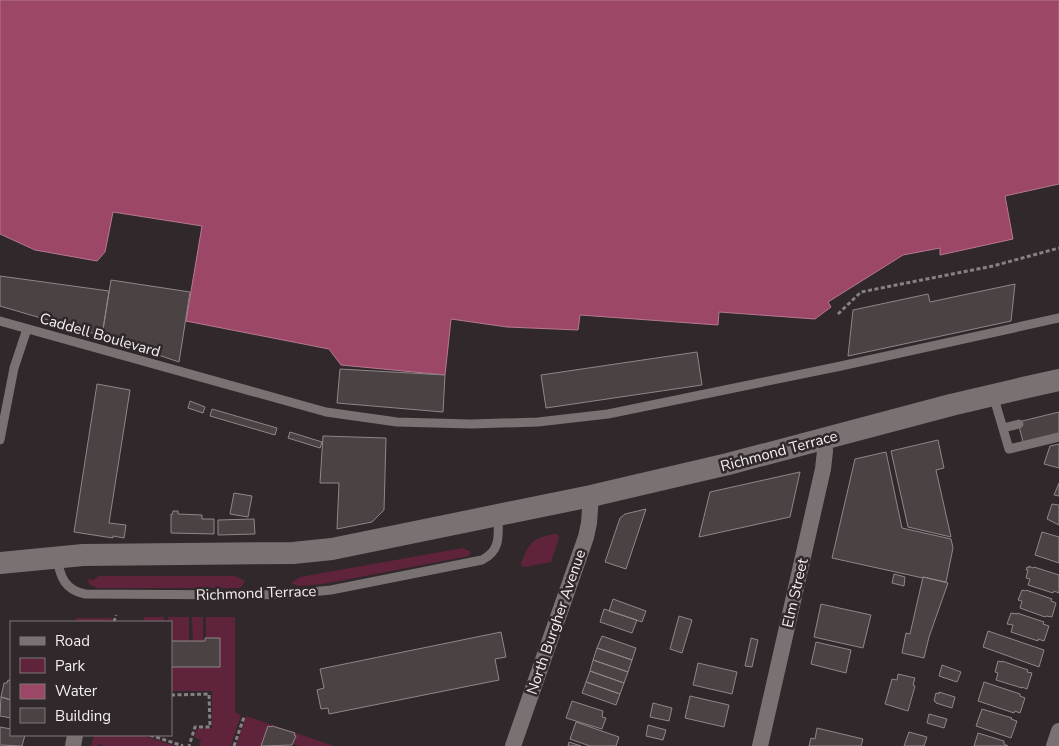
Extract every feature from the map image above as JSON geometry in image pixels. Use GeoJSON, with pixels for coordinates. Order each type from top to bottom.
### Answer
{"type":"FeatureCollection","features":[{"type":"Feature","properties":{"kind":"main road","name":"Richmond Terrace"},"geometry":{"type":"LineString","coordinates":[[0,563],[109,554],[272,554],[310,552],[353,545],[591,496],[728,464],[993,394],[1059,380]]}},
{"type":"Feature","properties":{"kind":"street","name":"Elm Street"},"geometry":{"type":"LineString","coordinates":[[760,746],[823,469],[824,439]]}},
{"type":"Feature","properties":{"kind":"street","name":"North Burgher Avenue"},"geometry":{"type":"LineString","coordinates":[[513,746],[586,537],[591,496]]}},
{"type":"Feature","properties":{"kind":"street"},"geometry":{"type":"LineString","coordinates":[[1054,746],[1059,730]]}},
{"type":"Feature","properties":{"kind":"lane","name":"Caddell Boulevard"},"geometry":{"type":"LineString","coordinates":[[0,321],[326,412],[397,422],[471,424],[533,422],[608,414],[841,366],[1059,318]]}},
{"type":"Feature","properties":{"kind":"lane"},"geometry":{"type":"LineString","coordinates":[[0,440],[14,368],[27,329]]}},
{"type":"Feature","properties":{"kind":"lane"},"geometry":{"type":"LineString","coordinates":[[993,394],[1009,449],[1059,437]]}},
{"type":"Feature","properties":{"kind":"lane"},"geometry":{"type":"LineString","coordinates":[[1003,428],[1019,424]]}},
{"type":"Feature","properties":{"kind":"lane","name":"Richmond Terrace"},"geometry":{"type":"LineString","coordinates":[[57,558],[65,583],[74,590],[85,594],[252,595],[312,592],[331,590],[482,560],[490,555],[497,544],[498,515]]}},
{"type":"Feature","properties":{"kind":"path"},"geometry":{"type":"LineString","coordinates":[[838,314],[861,292],[993,266],[1059,248]]}},
{"type":"Feature","properties":{"kind":"path"},"geometry":{"type":"LineString","coordinates":[[114,621],[116,615]]}},
{"type":"Feature","properties":{"kind":"path"},"geometry":{"type":"LineString","coordinates":[[172,694],[210,694],[210,727],[195,727],[189,746]]}},
{"type":"Feature","properties":{"kind":"path"},"geometry":{"type":"LineString","coordinates":[[234,746],[244,717]]}},
{"type":"Feature","properties":{"kind":"path"},"geometry":{"type":"LineString","coordinates":[[153,736],[183,746]]}},
{"type":"Feature","properties":{"kind":"green space"},"geometry":{"type":"Polygon","coordinates":[[[557,534],[559,538],[551,562],[522,566],[521,563],[532,542],[557,534]]]}},
{"type":"Feature","properties":{"kind":"green space"},"geometry":{"type":"Polygon","coordinates":[[[463,548],[471,552],[468,556],[323,584],[299,586],[291,583],[300,577],[463,548]]]}},
{"type":"Feature","properties":{"kind":"green space"},"geometry":{"type":"Polygon","coordinates":[[[99,576],[235,576],[245,581],[239,588],[97,588],[90,585],[87,579],[93,580],[99,576]]]}},
{"type":"Feature","properties":{"kind":"green space"},"geometry":{"type":"Polygon","coordinates":[[[144,617],[164,617],[164,621],[144,621],[144,617]]]}},
{"type":"Feature","properties":{"kind":"green space"},"geometry":{"type":"Polygon","coordinates":[[[168,617],[189,617],[189,641],[172,641],[172,621],[168,621],[168,617]]]}},
{"type":"Feature","properties":{"kind":"green space"},"geometry":{"type":"Polygon","coordinates":[[[192,617],[203,617],[203,641],[193,641],[192,617]]]}},
{"type":"Feature","properties":{"kind":"green space"},"geometry":{"type":"Polygon","coordinates":[[[206,617],[235,617],[235,712],[241,715],[231,746],[199,746],[201,740],[194,737],[197,729],[212,728],[212,691],[172,691],[172,667],[220,667],[220,638],[206,638],[206,617]]]}},
{"type":"Feature","properties":{"kind":"green space"},"geometry":{"type":"Polygon","coordinates":[[[76,618],[112,618],[111,621],[75,621],[76,618]]]}},
{"type":"Feature","properties":{"kind":"green space"},"geometry":{"type":"Polygon","coordinates":[[[246,716],[334,746],[299,746],[293,744],[295,733],[268,726],[261,746],[236,746],[246,716]]]}},
{"type":"Feature","properties":{"kind":"green space"},"geometry":{"type":"Polygon","coordinates":[[[94,736],[145,736],[175,746],[103,746],[99,744],[98,746],[91,746],[94,736]]]}},
{"type":"Feature","properties":{"kind":"water"},"geometry":{"type":"Polygon","coordinates":[[[0,0],[1059,0],[1059,184],[1005,196],[1013,239],[940,255],[940,248],[903,255],[828,302],[831,307],[815,319],[719,312],[718,325],[580,315],[578,330],[507,327],[451,319],[445,375],[341,365],[329,349],[186,321],[202,226],[113,212],[105,252],[97,261],[35,250],[0,234],[0,0]]]}},
{"type":"Feature","properties":{"kind":"building"},"geometry":{"type":"Polygon","coordinates":[[[0,276],[109,291],[102,336],[0,306],[0,276]]]}},
{"type":"Feature","properties":{"kind":"building"},"geometry":{"type":"Polygon","coordinates":[[[111,280],[190,292],[179,362],[102,336],[111,280]]]}},
{"type":"Feature","properties":{"kind":"building"},"geometry":{"type":"Polygon","coordinates":[[[1015,284],[1011,321],[848,356],[853,310],[928,294],[930,302],[1015,284]]]}},
{"type":"Feature","properties":{"kind":"building"},"geometry":{"type":"Polygon","coordinates":[[[697,352],[702,385],[546,408],[541,375],[697,352]]]}},
{"type":"Feature","properties":{"kind":"building"},"geometry":{"type":"Polygon","coordinates":[[[340,369],[445,375],[443,412],[337,403],[340,369]]]}},
{"type":"Feature","properties":{"kind":"building"},"geometry":{"type":"Polygon","coordinates":[[[97,384],[130,390],[109,523],[126,525],[124,538],[74,532],[97,384]]]}},
{"type":"Feature","properties":{"kind":"building"},"geometry":{"type":"Polygon","coordinates":[[[190,401],[205,407],[203,413],[188,408],[190,401]]]}},
{"type":"Feature","properties":{"kind":"building"},"geometry":{"type":"Polygon","coordinates":[[[212,409],[277,428],[275,435],[210,416],[212,409]]]}},
{"type":"Feature","properties":{"kind":"building"},"geometry":{"type":"Polygon","coordinates":[[[1059,412],[1059,434],[1023,442],[1018,422],[1059,412]]]}},
{"type":"Feature","properties":{"kind":"building"},"geometry":{"type":"Polygon","coordinates":[[[290,432],[322,442],[320,448],[288,438],[290,432]]]}},
{"type":"Feature","properties":{"kind":"building"},"geometry":{"type":"Polygon","coordinates":[[[323,436],[386,438],[384,510],[372,522],[337,529],[339,483],[320,483],[323,436]]]}},
{"type":"Feature","properties":{"kind":"building"},"geometry":{"type":"Polygon","coordinates":[[[938,440],[944,468],[936,470],[951,537],[908,527],[891,451],[938,440]]]}},
{"type":"Feature","properties":{"kind":"building"},"geometry":{"type":"Polygon","coordinates":[[[1059,444],[1059,468],[1044,464],[1050,446],[1059,444]]]}},
{"type":"Feature","properties":{"kind":"building"},"geometry":{"type":"Polygon","coordinates":[[[886,452],[902,528],[951,539],[953,548],[946,582],[832,558],[855,459],[886,452]]]}},
{"type":"Feature","properties":{"kind":"building"},"geometry":{"type":"Polygon","coordinates":[[[800,472],[790,517],[699,537],[710,492],[800,472]]]}},
{"type":"Feature","properties":{"kind":"building"},"geometry":{"type":"Polygon","coordinates":[[[1059,483],[1059,496],[1054,495],[1059,483]]]}},
{"type":"Feature","properties":{"kind":"building"},"geometry":{"type":"Polygon","coordinates":[[[234,493],[252,496],[248,517],[230,514],[234,493]]]}},
{"type":"Feature","properties":{"kind":"building"},"geometry":{"type":"Polygon","coordinates":[[[1052,504],[1059,505],[1059,525],[1047,519],[1052,504]]]}},
{"type":"Feature","properties":{"kind":"building"},"geometry":{"type":"Polygon","coordinates":[[[646,509],[626,569],[605,562],[620,518],[625,514],[646,509]]]}},
{"type":"Feature","properties":{"kind":"building"},"geometry":{"type":"Polygon","coordinates":[[[173,511],[178,511],[178,514],[202,515],[202,519],[214,519],[214,534],[171,533],[171,514],[173,511]]]}},
{"type":"Feature","properties":{"kind":"building"},"geometry":{"type":"Polygon","coordinates":[[[254,519],[255,534],[218,535],[218,520],[254,519]]]}},
{"type":"Feature","properties":{"kind":"building"},"geometry":{"type":"Polygon","coordinates":[[[1042,532],[1059,537],[1059,563],[1035,555],[1042,532]]]}},
{"type":"Feature","properties":{"kind":"building"},"geometry":{"type":"Polygon","coordinates":[[[1029,566],[1059,575],[1059,593],[1028,585],[1030,579],[1026,578],[1028,570],[1026,570],[1029,566]]]}},
{"type":"Feature","properties":{"kind":"building"},"geometry":{"type":"Polygon","coordinates":[[[894,574],[905,577],[904,586],[892,583],[894,574]]]}},
{"type":"Feature","properties":{"kind":"building"},"geometry":{"type":"Polygon","coordinates":[[[923,577],[948,583],[929,637],[924,658],[902,653],[906,633],[910,634],[923,577]]]}},
{"type":"Feature","properties":{"kind":"building"},"geometry":{"type":"Polygon","coordinates":[[[1022,590],[1052,599],[1051,601],[1056,603],[1052,617],[1045,617],[1020,608],[1022,601],[1018,600],[1022,590]]]}},
{"type":"Feature","properties":{"kind":"building"},"geometry":{"type":"Polygon","coordinates":[[[613,599],[646,611],[642,622],[609,611],[613,599]]]}},
{"type":"Feature","properties":{"kind":"building"},"geometry":{"type":"Polygon","coordinates":[[[821,604],[871,615],[863,648],[814,637],[821,604]]]}},
{"type":"Feature","properties":{"kind":"building"},"geometry":{"type":"Polygon","coordinates":[[[604,609],[637,620],[632,633],[600,622],[604,609]]]}},
{"type":"Feature","properties":{"kind":"building"},"geometry":{"type":"Polygon","coordinates":[[[1011,613],[1017,613],[1044,622],[1043,624],[1049,626],[1044,641],[1038,639],[1038,641],[1011,632],[1013,625],[1007,624],[1011,613]]]}},
{"type":"Feature","properties":{"kind":"building"},"geometry":{"type":"Polygon","coordinates":[[[679,616],[692,620],[682,653],[670,649],[679,616]]]}},
{"type":"Feature","properties":{"kind":"building"},"geometry":{"type":"Polygon","coordinates":[[[988,631],[1044,650],[1039,667],[983,647],[988,631]]]}},
{"type":"Feature","properties":{"kind":"building"},"geometry":{"type":"Polygon","coordinates":[[[501,632],[506,657],[495,659],[499,680],[329,714],[328,708],[321,709],[317,690],[324,688],[320,669],[501,632]]]}},
{"type":"Feature","properties":{"kind":"building"},"geometry":{"type":"Polygon","coordinates":[[[602,636],[636,648],[632,660],[597,648],[602,636]]]}},
{"type":"Feature","properties":{"kind":"building"},"geometry":{"type":"Polygon","coordinates":[[[205,638],[220,638],[220,667],[172,667],[172,641],[205,641],[205,638]]]}},
{"type":"Feature","properties":{"kind":"building"},"geometry":{"type":"Polygon","coordinates":[[[751,638],[758,640],[752,667],[745,666],[751,638]]]}},
{"type":"Feature","properties":{"kind":"building"},"geometry":{"type":"Polygon","coordinates":[[[816,642],[851,650],[846,673],[811,664],[816,642]]]}},
{"type":"Feature","properties":{"kind":"building"},"geometry":{"type":"Polygon","coordinates":[[[597,648],[632,660],[628,672],[593,660],[597,648]]]}},
{"type":"Feature","properties":{"kind":"building"},"geometry":{"type":"Polygon","coordinates":[[[593,660],[628,672],[624,683],[590,671],[593,660]]]}},
{"type":"Feature","properties":{"kind":"building"},"geometry":{"type":"Polygon","coordinates":[[[998,661],[1032,673],[1027,689],[996,680],[998,673],[995,672],[998,661]]]}},
{"type":"Feature","properties":{"kind":"building"},"geometry":{"type":"Polygon","coordinates":[[[698,663],[737,672],[732,694],[693,685],[698,663]]]}},
{"type":"Feature","properties":{"kind":"building"},"geometry":{"type":"Polygon","coordinates":[[[942,665],[961,672],[957,682],[939,676],[942,665]]]}},
{"type":"Feature","properties":{"kind":"building"},"geometry":{"type":"Polygon","coordinates":[[[590,671],[624,683],[620,694],[586,682],[590,671]]]}},
{"type":"Feature","properties":{"kind":"building"},"geometry":{"type":"Polygon","coordinates":[[[898,674],[915,678],[913,685],[915,686],[908,711],[885,704],[892,679],[897,680],[898,674]]]}},
{"type":"Feature","properties":{"kind":"building"},"geometry":{"type":"Polygon","coordinates":[[[8,680],[10,681],[10,700],[1,697],[4,683],[7,683],[8,680]]]}},
{"type":"Feature","properties":{"kind":"building"},"geometry":{"type":"Polygon","coordinates":[[[586,682],[620,694],[616,705],[582,693],[586,682]]]}},
{"type":"Feature","properties":{"kind":"building"},"geometry":{"type":"Polygon","coordinates":[[[984,682],[1020,694],[1020,696],[1025,698],[1020,713],[1015,711],[1014,713],[978,701],[984,682]]]}},
{"type":"Feature","properties":{"kind":"building"},"geometry":{"type":"Polygon","coordinates":[[[939,692],[955,697],[952,708],[934,701],[936,693],[939,694],[939,692]]]}},
{"type":"Feature","properties":{"kind":"building"},"geometry":{"type":"Polygon","coordinates":[[[690,696],[729,705],[724,727],[685,718],[690,696]]]}},
{"type":"Feature","properties":{"kind":"building"},"geometry":{"type":"Polygon","coordinates":[[[1,697],[10,700],[10,718],[0,716],[1,697]]]}},
{"type":"Feature","properties":{"kind":"building"},"geometry":{"type":"Polygon","coordinates":[[[572,701],[603,711],[602,717],[606,718],[602,729],[566,718],[572,701]]]}},
{"type":"Feature","properties":{"kind":"building"},"geometry":{"type":"Polygon","coordinates":[[[653,703],[672,708],[669,721],[650,717],[653,703]]]}},
{"type":"Feature","properties":{"kind":"building"},"geometry":{"type":"Polygon","coordinates":[[[982,709],[1017,721],[1011,738],[976,726],[982,709]]]}},
{"type":"Feature","properties":{"kind":"building"},"geometry":{"type":"Polygon","coordinates":[[[929,714],[947,719],[944,728],[927,723],[929,714]]]}},
{"type":"Feature","properties":{"kind":"building"},"geometry":{"type":"Polygon","coordinates":[[[576,722],[619,737],[616,746],[590,746],[570,739],[576,722]]]}},
{"type":"Feature","properties":{"kind":"building"},"geometry":{"type":"Polygon","coordinates":[[[648,725],[666,730],[663,740],[646,736],[648,725]]]}},
{"type":"Feature","properties":{"kind":"building"},"geometry":{"type":"Polygon","coordinates":[[[268,726],[295,733],[294,735],[296,736],[292,745],[261,746],[268,726]]]}},
{"type":"Feature","properties":{"kind":"building"},"geometry":{"type":"Polygon","coordinates":[[[0,727],[10,729],[10,736],[25,736],[22,746],[0,745],[0,727]]]}},
{"type":"Feature","properties":{"kind":"building"},"geometry":{"type":"Polygon","coordinates":[[[817,728],[863,739],[861,746],[809,746],[811,738],[815,739],[817,728]]]}},
{"type":"Feature","properties":{"kind":"building"},"geometry":{"type":"Polygon","coordinates":[[[909,732],[927,737],[924,746],[904,746],[909,732]]]}},
{"type":"Feature","properties":{"kind":"building"},"geometry":{"type":"Polygon","coordinates":[[[978,733],[1004,741],[1004,744],[1008,746],[974,746],[978,733]]]}},
{"type":"Feature","properties":{"kind":"building"},"geometry":{"type":"Polygon","coordinates":[[[569,742],[581,746],[568,746],[569,742]]]}}]}
